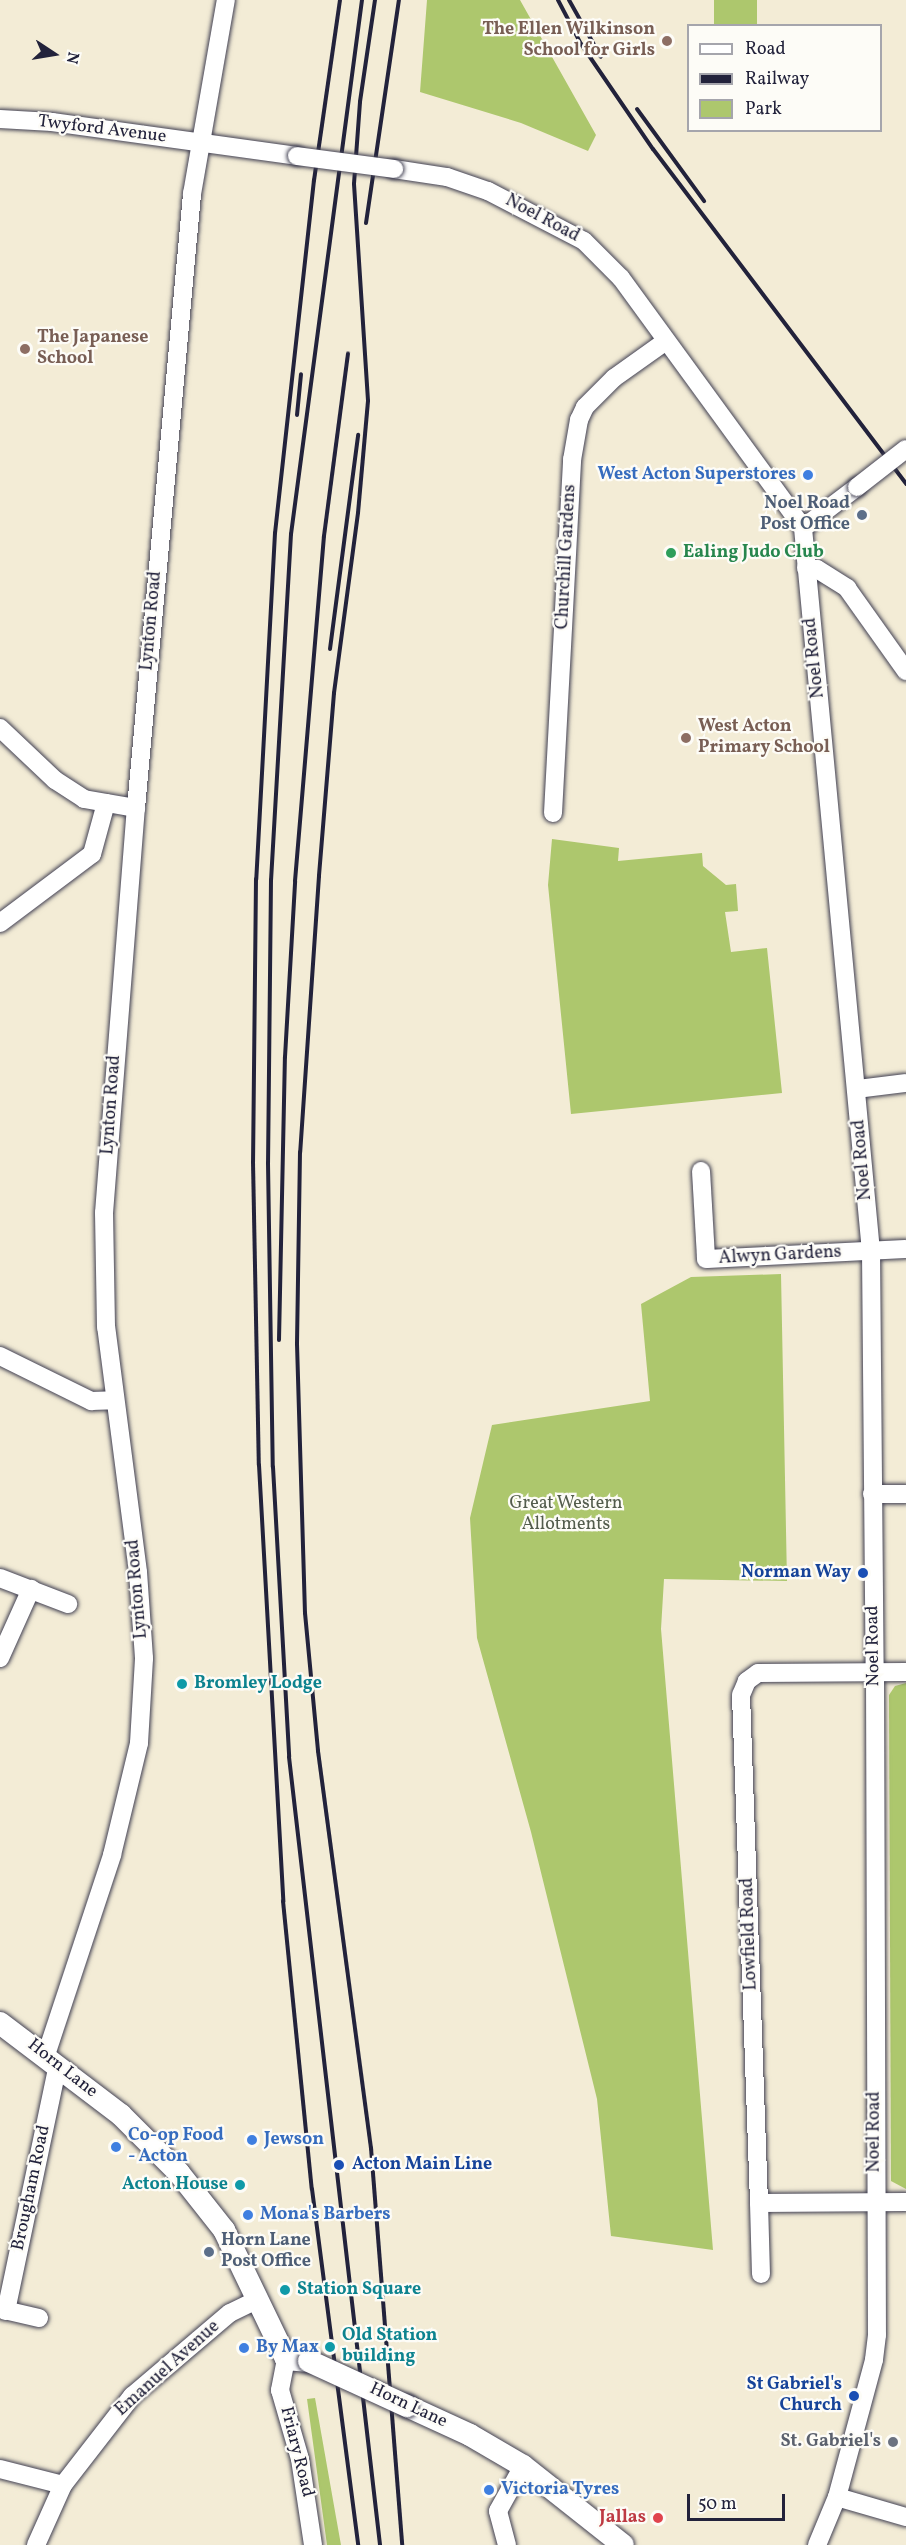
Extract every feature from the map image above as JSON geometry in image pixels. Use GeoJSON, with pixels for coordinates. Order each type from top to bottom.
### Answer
{"type":"FeatureCollection","features":[{"type":"Feature","properties":{"kind":"main road","name":"Horn Lane"},"geometry":{"type":"LineString","coordinates":[[0,2023],[52,2060],[121,2115],[179,2173],[224,2230],[286,2359],[309,2361],[407,2406],[524,2466],[623,2545]]}},
{"type":"Feature","properties":{"kind":"street","name":"Lynton Road"},"geometry":{"type":"LineString","coordinates":[[52,2060],[112,1855],[139,1743],[144,1658],[138,1572],[106,1327],[104,1213],[136,808],[192,195],[203,143],[226,0]]}},
{"type":"Feature","properties":{"kind":"street","name":"Twyford Avenue"},"geometry":{"type":"LineString","coordinates":[[0,119],[52,122],[203,143]]}},
{"type":"Feature","properties":{"kind":"street","name":"Noel Road"},"geometry":{"type":"LineString","coordinates":[[203,143],[447,177],[488,191],[584,241],[621,278],[803,528],[871,1251],[875,1672],[874,2360],[837,2497],[817,2545]]}},
{"type":"Feature","properties":{"kind":"street","name":"Churchill Gardens"},"geometry":{"type":"LineString","coordinates":[[553,813],[572,460],[579,420],[585,407],[614,378],[666,341]]}},
{"type":"Feature","properties":{"kind":"street"},"geometry":{"type":"LineString","coordinates":[[803,528],[906,449]]}},
{"type":"Feature","properties":{"kind":"street"},"geometry":{"type":"LineString","coordinates":[[806,568],[817,569],[847,588],[906,671]]}},
{"type":"Feature","properties":{"kind":"street"},"geometry":{"type":"LineString","coordinates":[[0,728],[62,785],[84,799],[136,808]]}},
{"type":"Feature","properties":{"kind":"street"},"geometry":{"type":"LineString","coordinates":[[0,923],[92,854],[106,803]]}},
{"type":"Feature","properties":{"kind":"street"},"geometry":{"type":"LineString","coordinates":[[857,1089],[906,1083]]}},
{"type":"Feature","properties":{"kind":"street","name":"Alwyn Gardens"},"geometry":{"type":"LineString","coordinates":[[701,1171],[706,1259],[871,1251]]}},
{"type":"Feature","properties":{"kind":"street"},"geometry":{"type":"LineString","coordinates":[[871,1251],[906,1249]]}},
{"type":"Feature","properties":{"kind":"street"},"geometry":{"type":"LineString","coordinates":[[0,1358],[91,1401],[114,1400]]}},
{"type":"Feature","properties":{"kind":"street"},"geometry":{"type":"LineString","coordinates":[[872,1494],[906,1494]]}},
{"type":"Feature","properties":{"kind":"street"},"geometry":{"type":"LineString","coordinates":[[0,1578],[68,1604]]}},
{"type":"Feature","properties":{"kind":"street"},"geometry":{"type":"LineString","coordinates":[[0,1658],[31,1590]]}},
{"type":"Feature","properties":{"kind":"street"},"geometry":{"type":"LineString","coordinates":[[875,1672],[906,1672]]}},
{"type":"Feature","properties":{"kind":"street","name":"Lowfield Road"},"geometry":{"type":"LineString","coordinates":[[759,2203],[741,1695],[747,1681],[758,1674],[875,1672]]}},
{"type":"Feature","properties":{"kind":"street","name":"Brougham Road"},"geometry":{"type":"LineString","coordinates":[[3,2310],[52,2060]]}},
{"type":"Feature","properties":{"kind":"street"},"geometry":{"type":"LineString","coordinates":[[761,2274],[759,2203],[906,2202]]}},
{"type":"Feature","properties":{"kind":"street","name":"Emanuel Avenue"},"geometry":{"type":"LineString","coordinates":[[36,2545],[63,2485],[132,2396],[230,2313],[259,2299]]}},
{"type":"Feature","properties":{"kind":"street"},"geometry":{"type":"LineString","coordinates":[[3,2310],[39,2318]]}},
{"type":"Feature","properties":{"kind":"street","name":"Friary Road"},"geometry":{"type":"LineString","coordinates":[[286,2359],[280,2390],[300,2459],[313,2545]]}},
{"type":"Feature","properties":{"kind":"street"},"geometry":{"type":"LineString","coordinates":[[507,2545],[498,2511],[524,2466]]}},
{"type":"Feature","properties":{"kind":"street"},"geometry":{"type":"LineString","coordinates":[[0,2469],[63,2485]]}},
{"type":"Feature","properties":{"kind":"street"},"geometry":{"type":"LineString","coordinates":[[837,2497],[906,2517]]}},
{"type":"Feature","properties":{"kind":"green space"},"geometry":{"type":"Polygon","coordinates":[[[427,0],[520,0],[596,135],[588,151],[521,123],[420,92],[427,0]]]}},
{"type":"Feature","properties":{"kind":"green space"},"geometry":{"type":"Polygon","coordinates":[[[714,0],[757,0],[757,24],[714,24],[714,0]]]}},
{"type":"Feature","properties":{"kind":"green space"},"geometry":{"type":"Polygon","coordinates":[[[552,839],[619,848],[618,861],[702,853],[703,866],[726,885],[736,884],[738,911],[725,912],[731,952],[767,948],[782,1093],[571,1114],[548,885],[552,839]]]}},
{"type":"Feature","properties":{"kind":"green space","name":"Great Western Allotments"},"geometry":{"type":"Polygon","coordinates":[[[781,1274],[787,1581],[664,1579],[661,1629],[713,2250],[611,2236],[597,2099],[531,1832],[477,1638],[470,1518],[492,1425],[650,1401],[641,1304],[691,1277],[781,1274]]]}},
{"type":"Feature","properties":{"kind":"green space"},"geometry":{"type":"Polygon","coordinates":[[[906,1683],[906,2189],[891,2181],[889,1695],[895,1686],[906,1683]]]}},
{"type":"Feature","properties":{"kind":"green space"},"geometry":{"type":"Polygon","coordinates":[[[315,2398],[341,2545],[327,2545],[307,2399],[315,2398]]]}},
{"type":"Feature","properties":{"kind":"railway"},"geometry":{"type":"LineString","coordinates":[[340,0],[314,180],[275,533],[256,879],[253,1162],[259,1465],[283,1901],[312,2189],[358,2545]]}},
{"type":"Feature","properties":{"kind":"railway"},"geometry":{"type":"LineString","coordinates":[[362,0],[291,534],[271,880],[268,1163],[273,1467],[289,1757],[380,2545]]}},
{"type":"Feature","properties":{"kind":"railway"},"geometry":{"type":"LineString","coordinates":[[375,0],[360,102],[354,184],[368,401],[358,513],[334,693],[319,876],[300,1152],[297,1344],[305,1613],[318,1751],[371,2148],[402,2545]]}},
{"type":"Feature","properties":{"kind":"railway"},"geometry":{"type":"LineString","coordinates":[[366,223],[399,0]]}},
{"type":"Feature","properties":{"kind":"railway"},"geometry":{"type":"LineString","coordinates":[[558,0],[581,44],[653,149],[906,484]]}},
{"type":"Feature","properties":{"kind":"railway"},"geometry":{"type":"LineString","coordinates":[[569,0],[601,57]]}},
{"type":"Feature","properties":{"kind":"railway"},"geometry":{"type":"LineString","coordinates":[[637,109],[704,201]]}},
{"type":"Feature","properties":{"kind":"railway"},"geometry":{"type":"LineString","coordinates":[[279,1340],[285,1057],[295,881],[324,536],[348,354]]}},
{"type":"Feature","properties":{"kind":"railway"},"geometry":{"type":"LineString","coordinates":[[297,415],[301,374]]}},
{"type":"Feature","properties":{"kind":"railway"},"geometry":{"type":"LineString","coordinates":[[330,649],[358,435]]}},
{"type":"Feature","properties":{"kind":"place","name":"The Ellen Wilkinson School for Girls"},"geometry":{"type":"Point","coordinates":[667,41]}},
{"type":"Feature","properties":{"kind":"place","name":"The Japanese School"},"geometry":{"type":"Point","coordinates":[25,349]}},
{"type":"Feature","properties":{"kind":"place","name":"West Acton Superstores"},"geometry":{"type":"Point","coordinates":[808,475]}},
{"type":"Feature","properties":{"kind":"place","name":"Noel Road Post Office"},"geometry":{"type":"Point","coordinates":[862,515]}},
{"type":"Feature","properties":{"kind":"place","name":"Ealing Judo Club"},"geometry":{"type":"Point","coordinates":[671,553]}},
{"type":"Feature","properties":{"kind":"place","name":"West Acton Primary School"},"geometry":{"type":"Point","coordinates":[686,738]}},
{"type":"Feature","properties":{"kind":"place","name":"Norman Way"},"geometry":{"type":"Point","coordinates":[863,1573]}},
{"type":"Feature","properties":{"kind":"place","name":"Bromley Lodge"},"geometry":{"type":"Point","coordinates":[182,1684]}},
{"type":"Feature","properties":{"kind":"place","name":"Jewson"},"geometry":{"type":"Point","coordinates":[252,2140]}},
{"type":"Feature","properties":{"kind":"place","name":"Co-op Food - Acton"},"geometry":{"type":"Point","coordinates":[116,2147]}},
{"type":"Feature","properties":{"kind":"place","name":"Acton Main Line"},"geometry":{"type":"Point","coordinates":[339,2165]}},
{"type":"Feature","properties":{"kind":"place","name":"Acton House"},"geometry":{"type":"Point","coordinates":[240,2185]}},
{"type":"Feature","properties":{"kind":"place","name":"Mona's Barbers"},"geometry":{"type":"Point","coordinates":[248,2215]}},
{"type":"Feature","properties":{"kind":"place","name":"Horn Lane Post Office"},"geometry":{"type":"Point","coordinates":[209,2252]}},
{"type":"Feature","properties":{"kind":"place","name":"Station Square"},"geometry":{"type":"Point","coordinates":[285,2290]}},
{"type":"Feature","properties":{"kind":"place","name":"Old Station building"},"geometry":{"type":"Point","coordinates":[330,2347]}},
{"type":"Feature","properties":{"kind":"place","name":"By Max"},"geometry":{"type":"Point","coordinates":[244,2348]}},
{"type":"Feature","properties":{"kind":"place","name":"St Gabriel's Church"},"geometry":{"type":"Point","coordinates":[854,2396]}},
{"type":"Feature","properties":{"kind":"place","name":"St. Gabriel's"},"geometry":{"type":"Point","coordinates":[893,2442]}},
{"type":"Feature","properties":{"kind":"place","name":"Victoria Tyres"},"geometry":{"type":"Point","coordinates":[489,2490]}},
{"type":"Feature","properties":{"kind":"place","name":"Jallas"},"geometry":{"type":"Point","coordinates":[658,2518]}}]}
